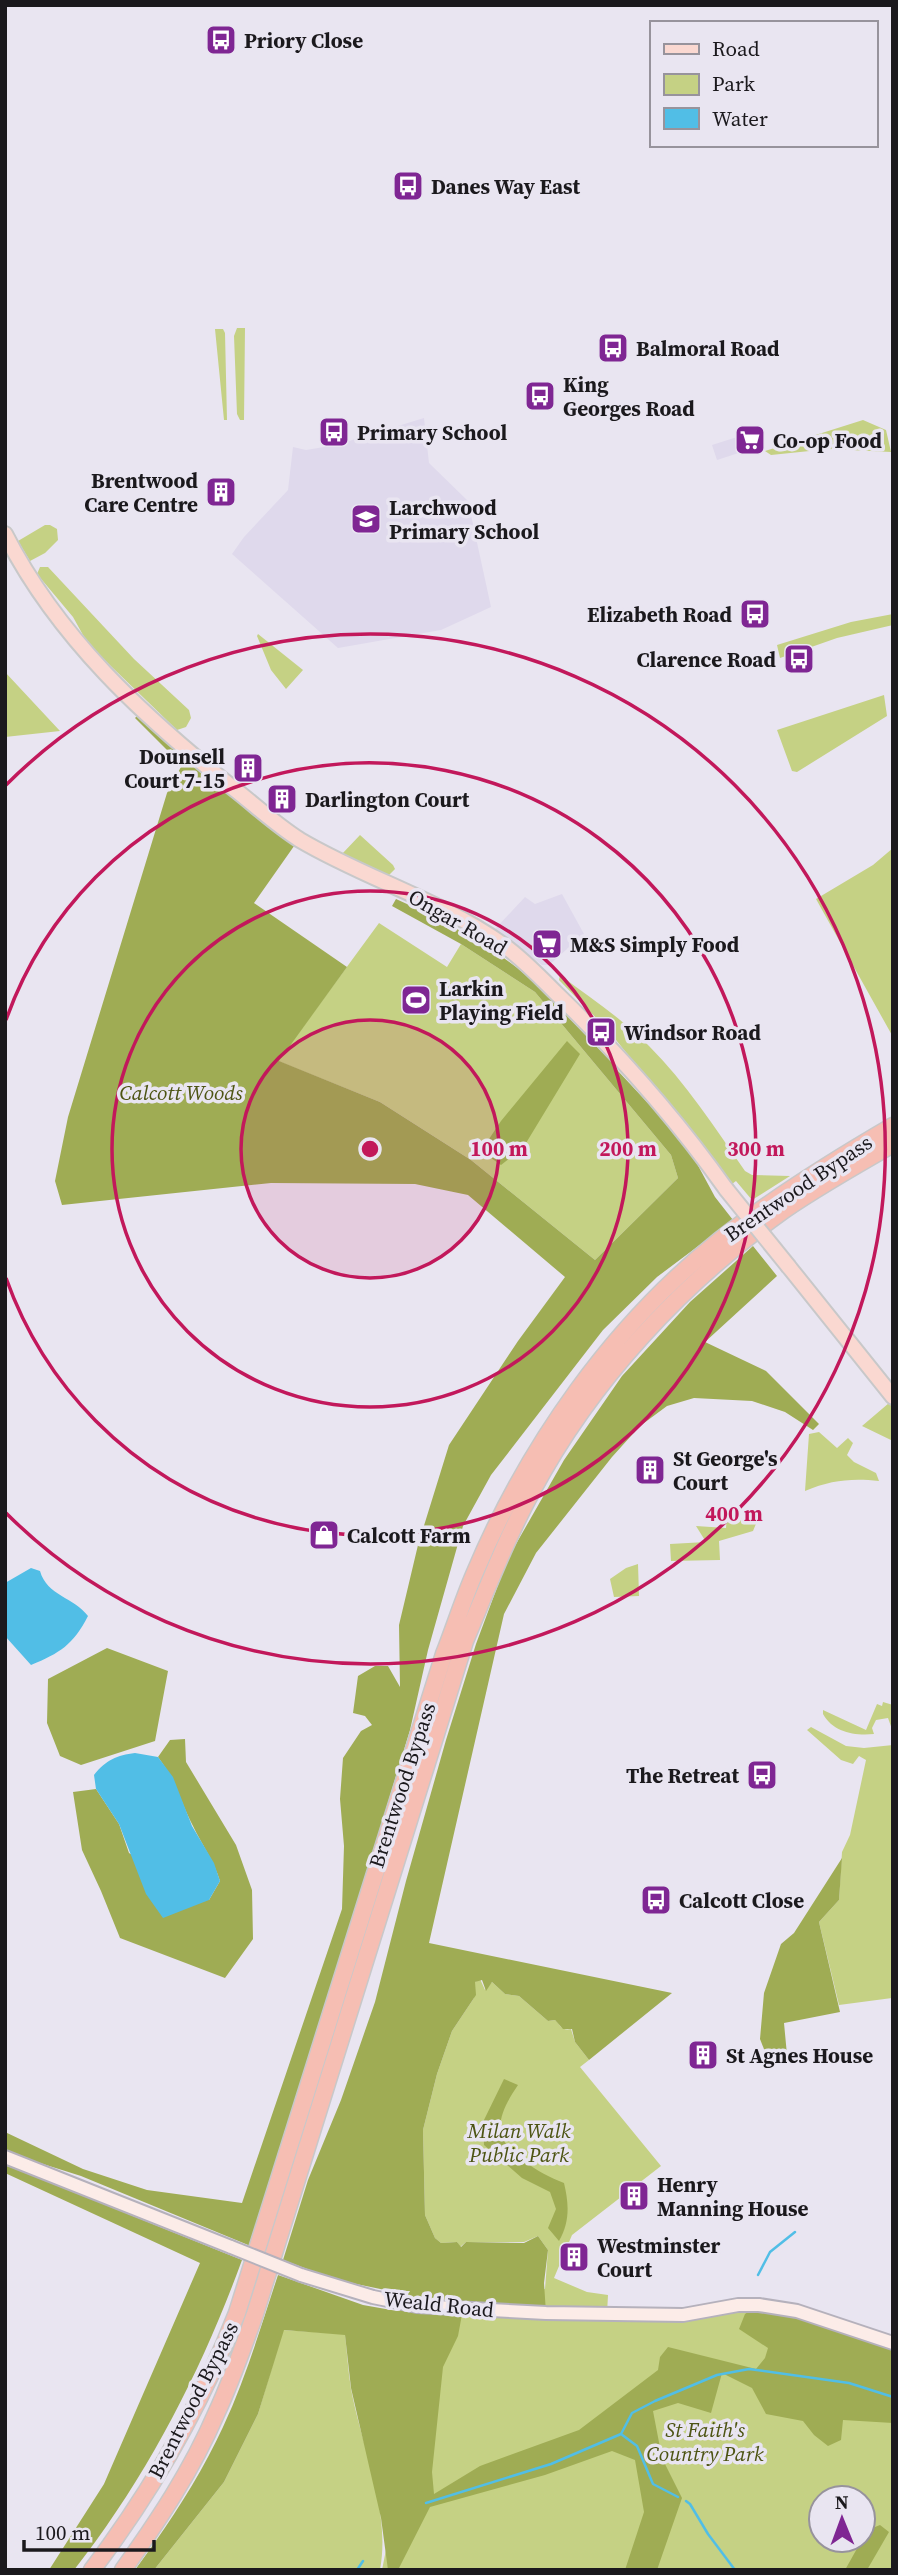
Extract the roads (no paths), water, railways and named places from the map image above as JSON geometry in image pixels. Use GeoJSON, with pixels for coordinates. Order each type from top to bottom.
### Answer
{"type":"FeatureCollection","features":[{"type":"Feature","properties":{"kind":"highway","name":"Brentwood Bypass"},"geometry":{"type":"LineString","coordinates":[[92,2570],[134,2511],[178,2437],[220,2355],[237,2313],[444,1654],[476,1570],[515,1489],[581,1385],[624,1334],[688,1267],[766,1205],[825,1165],[893,1126]]}},
{"type":"Feature","properties":{"kind":"highway","name":"Brentwood Bypass"},"geometry":{"type":"LineString","coordinates":[[123,2570],[181,2483],[216,2414],[242,2350],[304,2160],[465,1641],[531,1491],[600,1386],[665,1313],[760,1228],[787,1208],[893,1144]]}},
{"type":"Feature","properties":{"kind":"main road","name":"Ongar Road"},"geometry":{"type":"LineString","coordinates":[[5,534],[24,569],[64,626],[106,676],[176,741],[299,839],[500,942],[545,981],[618,1057],[893,1396]]}},
{"type":"Feature","properties":{"kind":"street","name":"Weald Road"},"geometry":{"type":"LineString","coordinates":[[5,2157],[301,2275],[373,2297],[417,2306],[546,2313],[683,2315],[738,2305],[759,2305],[797,2311],[893,2343]]}},
{"type":"Feature","properties":{"kind":"water"},"geometry":{"type":"Polygon","coordinates":[[[31,1568],[40,1571],[48,1586],[76,1604],[88,1616],[65,1647],[31,1665],[5,1636],[5,1583],[31,1568]]]}},
{"type":"Feature","properties":{"kind":"water"},"geometry":{"type":"Polygon","coordinates":[[[135,1753],[158,1757],[173,1777],[192,1826],[214,1863],[220,1881],[209,1900],[163,1918],[146,1894],[119,1824],[96,1789],[94,1775],[107,1762],[135,1753]]]}},
{"type":"Feature","properties":{"kind":"waterway"},"geometry":{"type":"LineString","coordinates":[[758,2275],[770,2252],[795,2232]]}},
{"type":"Feature","properties":{"kind":"waterway"},"geometry":{"type":"LineString","coordinates":[[426,2503],[551,2464],[621,2434],[632,2413],[717,2375],[749,2369],[849,2383],[893,2397]]}},
{"type":"Feature","properties":{"kind":"waterway"},"geometry":{"type":"LineString","coordinates":[[621,2434],[637,2446],[653,2484],[678,2497]]}},
{"type":"Feature","properties":{"kind":"waterway"},"geometry":{"type":"LineString","coordinates":[[686,2501],[735,2570]]}},
{"type":"Feature","properties":{"kind":"waterway"},"geometry":{"type":"LineString","coordinates":[[357,2570],[363,2561]]}},
{"type":"Feature","properties":{"kind":"place","name":"Priory Close"},"geometry":{"type":"Point","coordinates":[221,40]}},
{"type":"Feature","properties":{"kind":"place","name":"Danes Way East"},"geometry":{"type":"Point","coordinates":[408,186]}},
{"type":"Feature","properties":{"kind":"place","name":"Balmoral Road"},"geometry":{"type":"Point","coordinates":[613,348]}},
{"type":"Feature","properties":{"kind":"place","name":"King Georges Road"},"geometry":{"type":"Point","coordinates":[540,396]}},
{"type":"Feature","properties":{"kind":"place","name":"Primary School"},"geometry":{"type":"Point","coordinates":[334,432]}},
{"type":"Feature","properties":{"kind":"place","name":"Co-op Food"},"geometry":{"type":"Point","coordinates":[750,440]}},
{"type":"Feature","properties":{"kind":"place","name":"Brentwood Care Centre"},"geometry":{"type":"Point","coordinates":[221,492]}},
{"type":"Feature","properties":{"kind":"place","name":"Larchwood Primary School"},"geometry":{"type":"Point","coordinates":[366,519]}},
{"type":"Feature","properties":{"kind":"place","name":"Elizabeth Road"},"geometry":{"type":"Point","coordinates":[755,614]}},
{"type":"Feature","properties":{"kind":"place","name":"Clarence Road"},"geometry":{"type":"Point","coordinates":[799,659]}},
{"type":"Feature","properties":{"kind":"place","name":"Dounsell Court 7-15"},"geometry":{"type":"Point","coordinates":[248,768]}},
{"type":"Feature","properties":{"kind":"place","name":"Darlington Court"},"geometry":{"type":"Point","coordinates":[282,799]}},
{"type":"Feature","properties":{"kind":"place","name":"M&S Simply Food"},"geometry":{"type":"Point","coordinates":[547,944]}},
{"type":"Feature","properties":{"kind":"place","name":"Larkin Playing Field"},"geometry":{"type":"Point","coordinates":[416,1000]}},
{"type":"Feature","properties":{"kind":"place","name":"Windsor Road"},"geometry":{"type":"Point","coordinates":[601,1032]}},
{"type":"Feature","properties":{"kind":"place","name":"St George's Court"},"geometry":{"type":"Point","coordinates":[650,1470]}},
{"type":"Feature","properties":{"kind":"place","name":"Calcott Farm"},"geometry":{"type":"Point","coordinates":[324,1535]}},
{"type":"Feature","properties":{"kind":"place","name":"The Retreat"},"geometry":{"type":"Point","coordinates":[762,1775]}},
{"type":"Feature","properties":{"kind":"place","name":"Calcott Close"},"geometry":{"type":"Point","coordinates":[656,1900]}},
{"type":"Feature","properties":{"kind":"place","name":"St Agnes House"},"geometry":{"type":"Point","coordinates":[703,2055]}},
{"type":"Feature","properties":{"kind":"place","name":"Henry Manning House"},"geometry":{"type":"Point","coordinates":[634,2196]}},
{"type":"Feature","properties":{"kind":"place","name":"Westminster Court"},"geometry":{"type":"Point","coordinates":[574,2257]}},
{"type":"Feature","properties":{"kind":"park label","name":"Calcott Woods"},"geometry":{"type":"Point","coordinates":[181,1092]}},
{"type":"Feature","properties":{"kind":"park label","name":"Milan Walk Public Park"},"geometry":{"type":"Point","coordinates":[519,2142]}},
{"type":"Feature","properties":{"kind":"park label","name":"St Faith's Country Park"},"geometry":{"type":"Point","coordinates":[705,2441]}}]}
